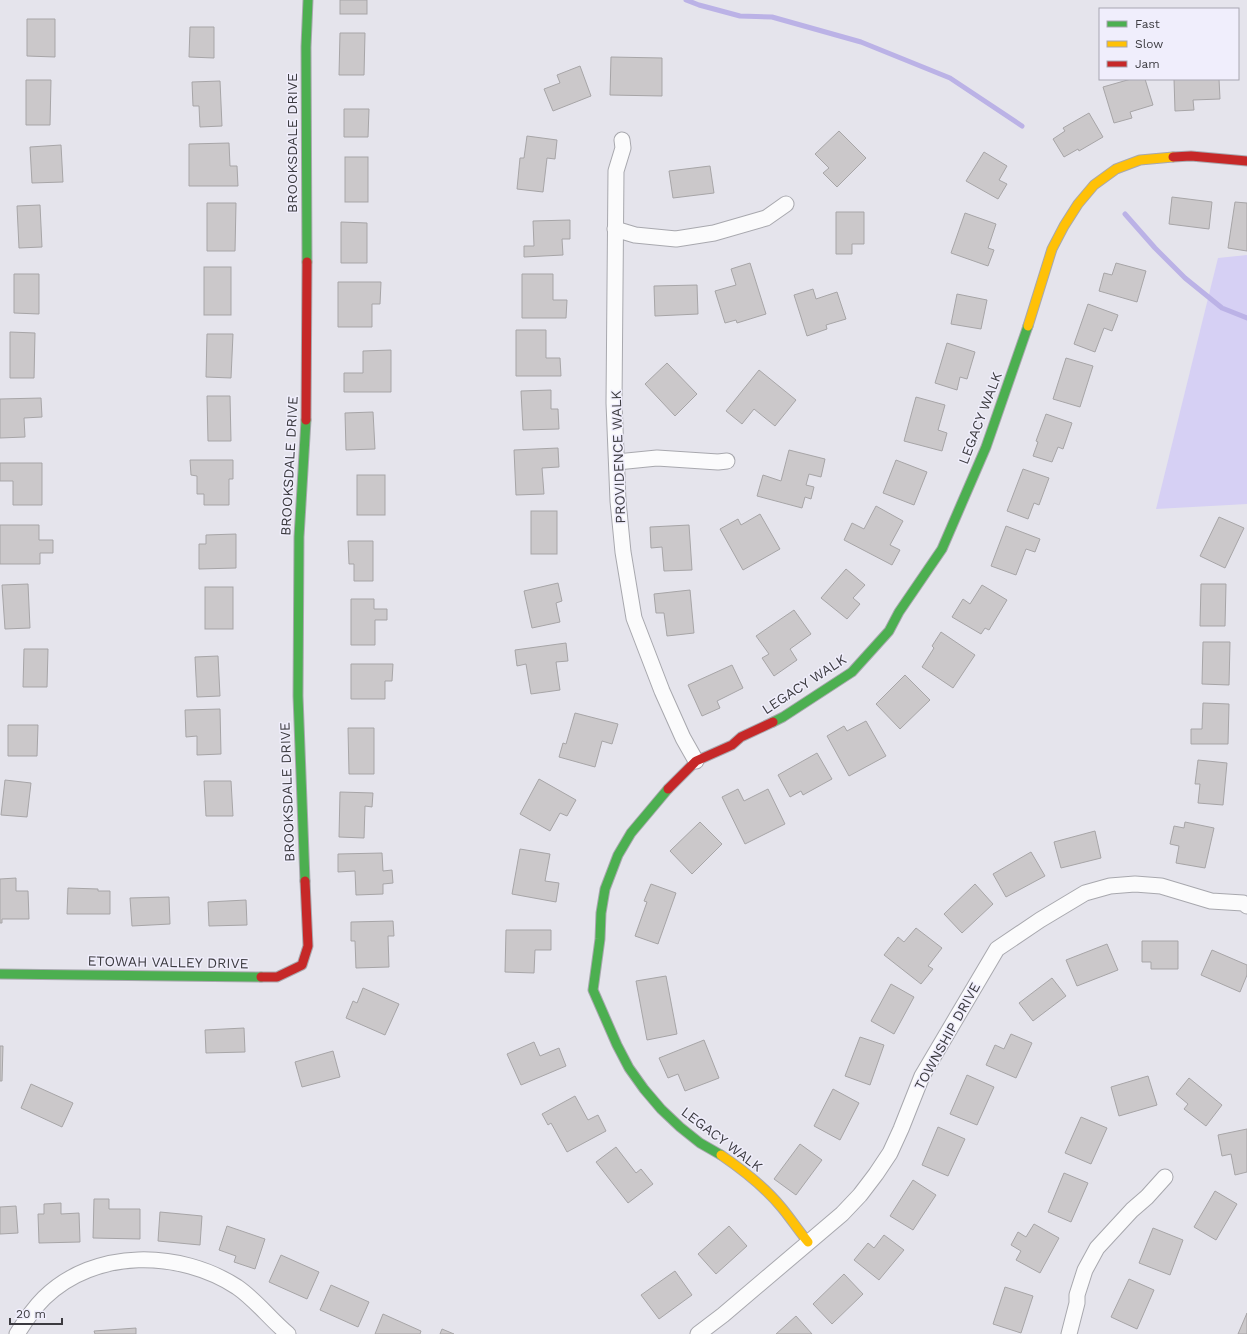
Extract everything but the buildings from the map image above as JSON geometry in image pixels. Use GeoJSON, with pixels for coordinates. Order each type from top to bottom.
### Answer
{"type":"FeatureCollection","features":[{"type":"Feature","properties":{"kind":"street","name":"BROOKSDALE DRIVE"},"geometry":{"type":"LineString","coordinates":[[307,934],[298,696],[299,537],[307,408],[306,47],[308,0]]}},
{"type":"Feature","properties":{"kind":"street","name":"PROVIDENCE WALK"},"geometry":{"type":"LineString","coordinates":[[622,140],[623,148],[616,171],[614,403],[622,552],[634,618],[662,691],[683,738],[696,761]]}},
{"type":"Feature","properties":{"kind":"street","name":"LEGACY WALK"},"geometry":{"type":"LineString","coordinates":[[808,1242],[781,1207],[763,1188],[728,1160],[700,1143],[661,1109],[629,1068],[617,1045],[608,1021],[593,990],[605,889],[618,855],[631,833],[671,785],[696,761],[732,745],[741,737],[783,717],[852,672],[889,630],[899,612],[942,549],[986,446],[1019,354],[1052,249],[1078,204],[1094,185],[1116,169],[1140,160],[1191,156],[1247,161]]}},
{"type":"Feature","properties":{"kind":"street"},"geometry":{"type":"LineString","coordinates":[[616,229],[635,235],[676,238],[714,233],[766,218],[786,204]]}},
{"type":"Feature","properties":{"kind":"street"},"geometry":{"type":"LineString","coordinates":[[617,462],[657,458],[718,462],[727,461]]}},
{"type":"Feature","properties":{"kind":"street","name":"TOWNSHIP DRIVE"},"geometry":{"type":"LineString","coordinates":[[698,1334],[723,1315],[842,1214],[860,1195],[890,1153],[922,1076],[997,949],[1040,920],[1085,894],[1110,886],[1136,884],[1161,886],[1211,901],[1246,900]]}},
{"type":"Feature","properties":{"kind":"street","name":"ETOWAH VALLEY DRIVE"},"geometry":{"type":"LineString","coordinates":[[0,974],[277,977],[302,965],[308,946],[307,934]]}},
{"type":"Feature","properties":{"kind":"street"},"geometry":{"type":"LineString","coordinates":[[1069,1334],[1084,1270],[1097,1248],[1165,1177]]}},
{"type":"Feature","properties":{"kind":"street"},"geometry":{"type":"LineString","coordinates":[[17,1334],[28,1317],[45,1297],[65,1281],[88,1270],[113,1263],[139,1259],[165,1260],[184,1264],[214,1274],[237,1287],[257,1303],[274,1323],[288,1334]]}},
{"type":"Feature","properties":{"kind":"shaded area"},"geometry":{"type":"Polygon","coordinates":[[[1247,255],[1247,504],[1156,509],[1218,258],[1247,255]]]}},
{"type":"Feature","properties":{"kind":"waterway"},"geometry":{"type":"LineString","coordinates":[[686,0],[740,16],[772,17],[861,42],[950,78],[1022,126]]}},
{"type":"Feature","properties":{"kind":"waterway"},"geometry":{"type":"LineString","coordinates":[[1125,214],[1155,248],[1185,278],[1222,308],[1247,318]]}},
{"type":"Feature","properties":{"kind":"traffic: fast"},"geometry":{"type":"LineString","coordinates":[[307,262],[306,47],[308,0]]}},
{"type":"Feature","properties":{"kind":"traffic: fast"},"geometry":{"type":"LineString","coordinates":[[773,722],[852,672],[889,631],[899,612],[942,549],[986,447],[1028,326]]}},
{"type":"Feature","properties":{"kind":"traffic: fast"},"geometry":{"type":"LineString","coordinates":[[305,881],[298,696],[299,537],[306,420]]}},
{"type":"Feature","properties":{"kind":"traffic: fast"},"geometry":{"type":"LineString","coordinates":[[668,789],[631,833],[618,855],[605,889],[593,990],[617,1045],[629,1068],[644,1089],[661,1109],[680,1127],[700,1143],[721,1155]]}},
{"type":"Feature","properties":{"kind":"traffic: fast"},"geometry":{"type":"LineString","coordinates":[[0,974],[261,977]]}},
{"type":"Feature","properties":{"kind":"traffic: slow"},"geometry":{"type":"LineString","coordinates":[[1028,326],[1052,249],[1078,204],[1094,185],[1116,169],[1140,160],[1173,157]]}},
{"type":"Feature","properties":{"kind":"traffic: slow"},"geometry":{"type":"LineString","coordinates":[[721,1155],[761,1186],[782,1208],[808,1242]]}},
{"type":"Feature","properties":{"kind":"traffic: jam"},"geometry":{"type":"LineString","coordinates":[[1173,157],[1191,156],[1247,161]]}},
{"type":"Feature","properties":{"kind":"traffic: jam"},"geometry":{"type":"LineString","coordinates":[[306,420],[307,262]]}},
{"type":"Feature","properties":{"kind":"traffic: jam"},"geometry":{"type":"LineString","coordinates":[[668,789],[696,761],[732,745],[741,737],[773,722]]}},
{"type":"Feature","properties":{"kind":"traffic: jam"},"geometry":{"type":"LineString","coordinates":[[261,977],[277,977],[302,965],[308,946],[305,881]]}}]}
